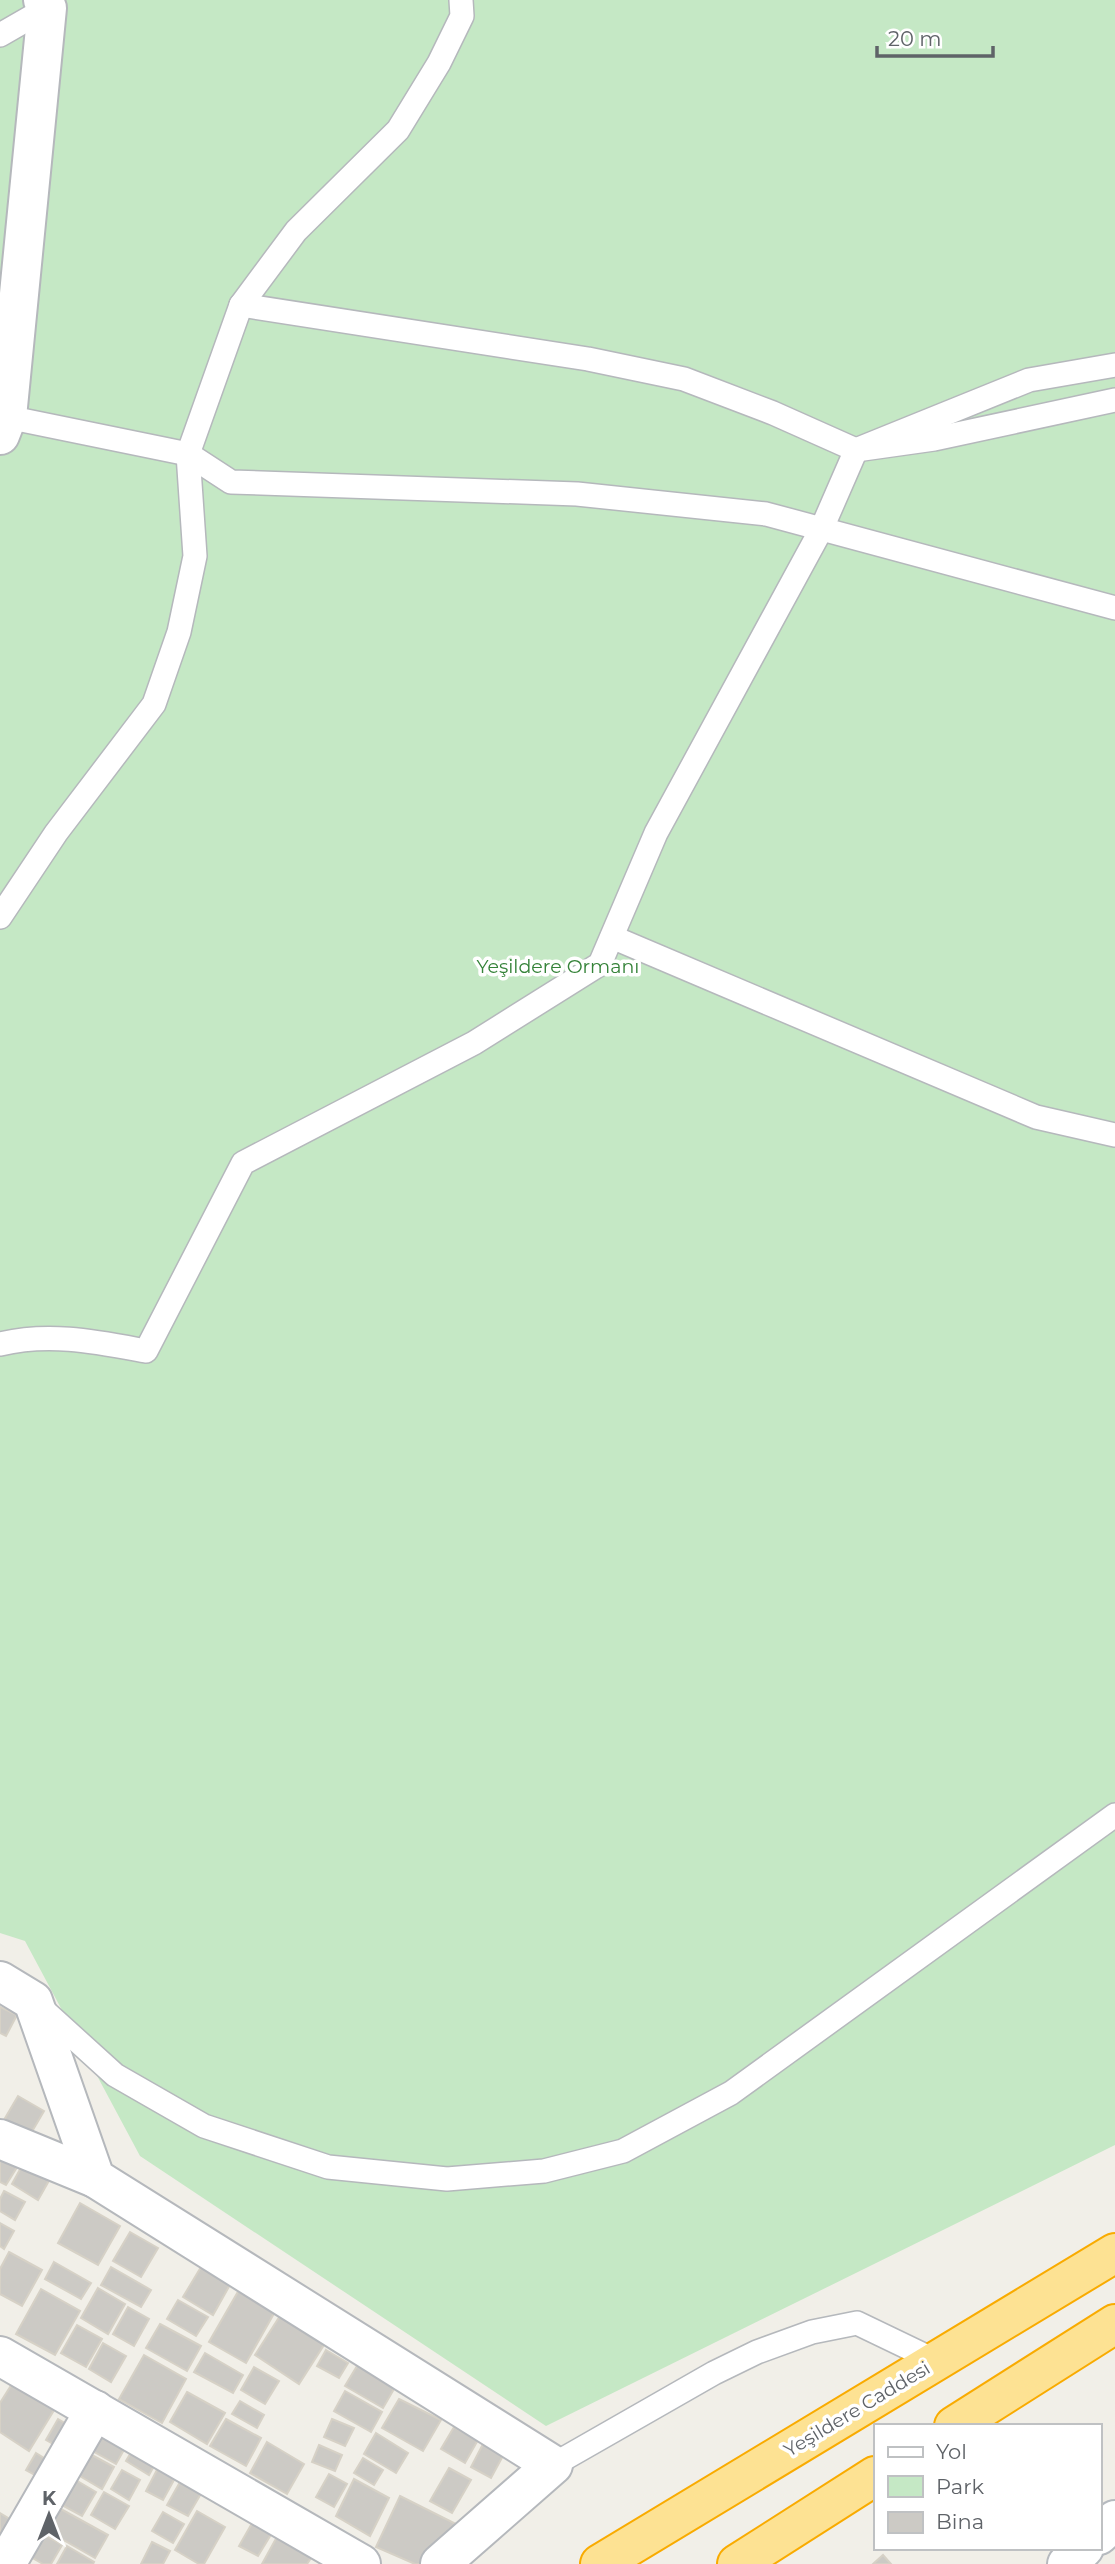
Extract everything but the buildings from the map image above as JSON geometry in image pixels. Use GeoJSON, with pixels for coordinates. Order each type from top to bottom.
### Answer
{"type":"FeatureCollection","features":[{"type":"Feature","properties":{"kind":"highway","name":"Yeşildere Caddesi"},"geometry":{"type":"LineString","coordinates":[[600,2564],[1112,2253]]}},
{"type":"Feature","properties":{"kind":"highway"},"geometry":{"type":"LineString","coordinates":[[957,2424],[1115,2324]]}},
{"type":"Feature","properties":{"kind":"highway"},"geometry":{"type":"LineString","coordinates":[[737,2564],[874,2477]]}},
{"type":"Feature","properties":{"kind":"street"},"geometry":{"type":"LineString","coordinates":[[2,423],[13,234],[45,4]]}},
{"type":"Feature","properties":{"kind":"street"},"geometry":{"type":"LineString","coordinates":[[0,1981],[33,2001],[95,2178]]}},
{"type":"Feature","properties":{"kind":"street"},"geometry":{"type":"LineString","coordinates":[[0,2138],[95,2178],[553,2465],[440,2564]]}},
{"type":"Feature","properties":{"kind":"street"},"geometry":{"type":"LineString","coordinates":[[0,2356],[360,2564]]}},
{"type":"Feature","properties":{"kind":"street"},"geometry":{"type":"LineString","coordinates":[[6,2564],[95,2410]]}},
{"type":"Feature","properties":{"kind":"street"},"geometry":{"type":"LineString","coordinates":[[1101,2533],[1115,2520]]}},
{"type":"Feature","properties":{"kind":"street"},"geometry":{"type":"LineString","coordinates":[[1067,2564],[1082,2550]]}},
{"type":"Feature","properties":{"kind":"lane"},"geometry":{"type":"LineString","coordinates":[[0,916],[56,833],[154,704],[179,632],[195,556],[188,454],[241,305],[296,231],[398,130],[439,63],[462,16],[461,0]]}},
{"type":"Feature","properties":{"kind":"lane"},"geometry":{"type":"LineString","coordinates":[[0,35],[45,4]]}},
{"type":"Feature","properties":{"kind":"lane"},"geometry":{"type":"LineString","coordinates":[[241,305],[588,359],[684,379],[773,413],[856,450],[934,439],[1115,400]]}},
{"type":"Feature","properties":{"kind":"lane"},"geometry":{"type":"LineString","coordinates":[[0,1344],[22,1339],[73,1338],[146,1351],[243,1163],[474,1043],[600,964],[656,833],[822,528],[856,450],[1028,380],[1115,365]]}},
{"type":"Feature","properties":{"kind":"lane"},"geometry":{"type":"LineString","coordinates":[[2,423],[188,454],[232,482],[577,494],[766,513],[1115,608]]}},
{"type":"Feature","properties":{"kind":"lane"},"geometry":{"type":"LineString","coordinates":[[612,937],[1036,1117],[1115,1135]]}},
{"type":"Feature","properties":{"kind":"lane"},"geometry":{"type":"LineString","coordinates":[[33,2001],[115,2075],[204,2126],[328,2167],[447,2179],[544,2171],[623,2151],[731,2093],[1115,1815]]}},
{"type":"Feature","properties":{"kind":"lane"},"geometry":{"type":"LineString","coordinates":[[553,2465],[714,2374],[757,2352],[812,2332],[857,2323],[936,2361]]}},
{"type":"Feature","properties":{"kind":"green space","name":"Yeşildere Ormanı"},"geometry":{"type":"Polygon","coordinates":[[[0,0],[1115,0],[1115,2145],[546,2426],[140,2156],[25,1941],[0,1933],[0,0]]]}}]}
